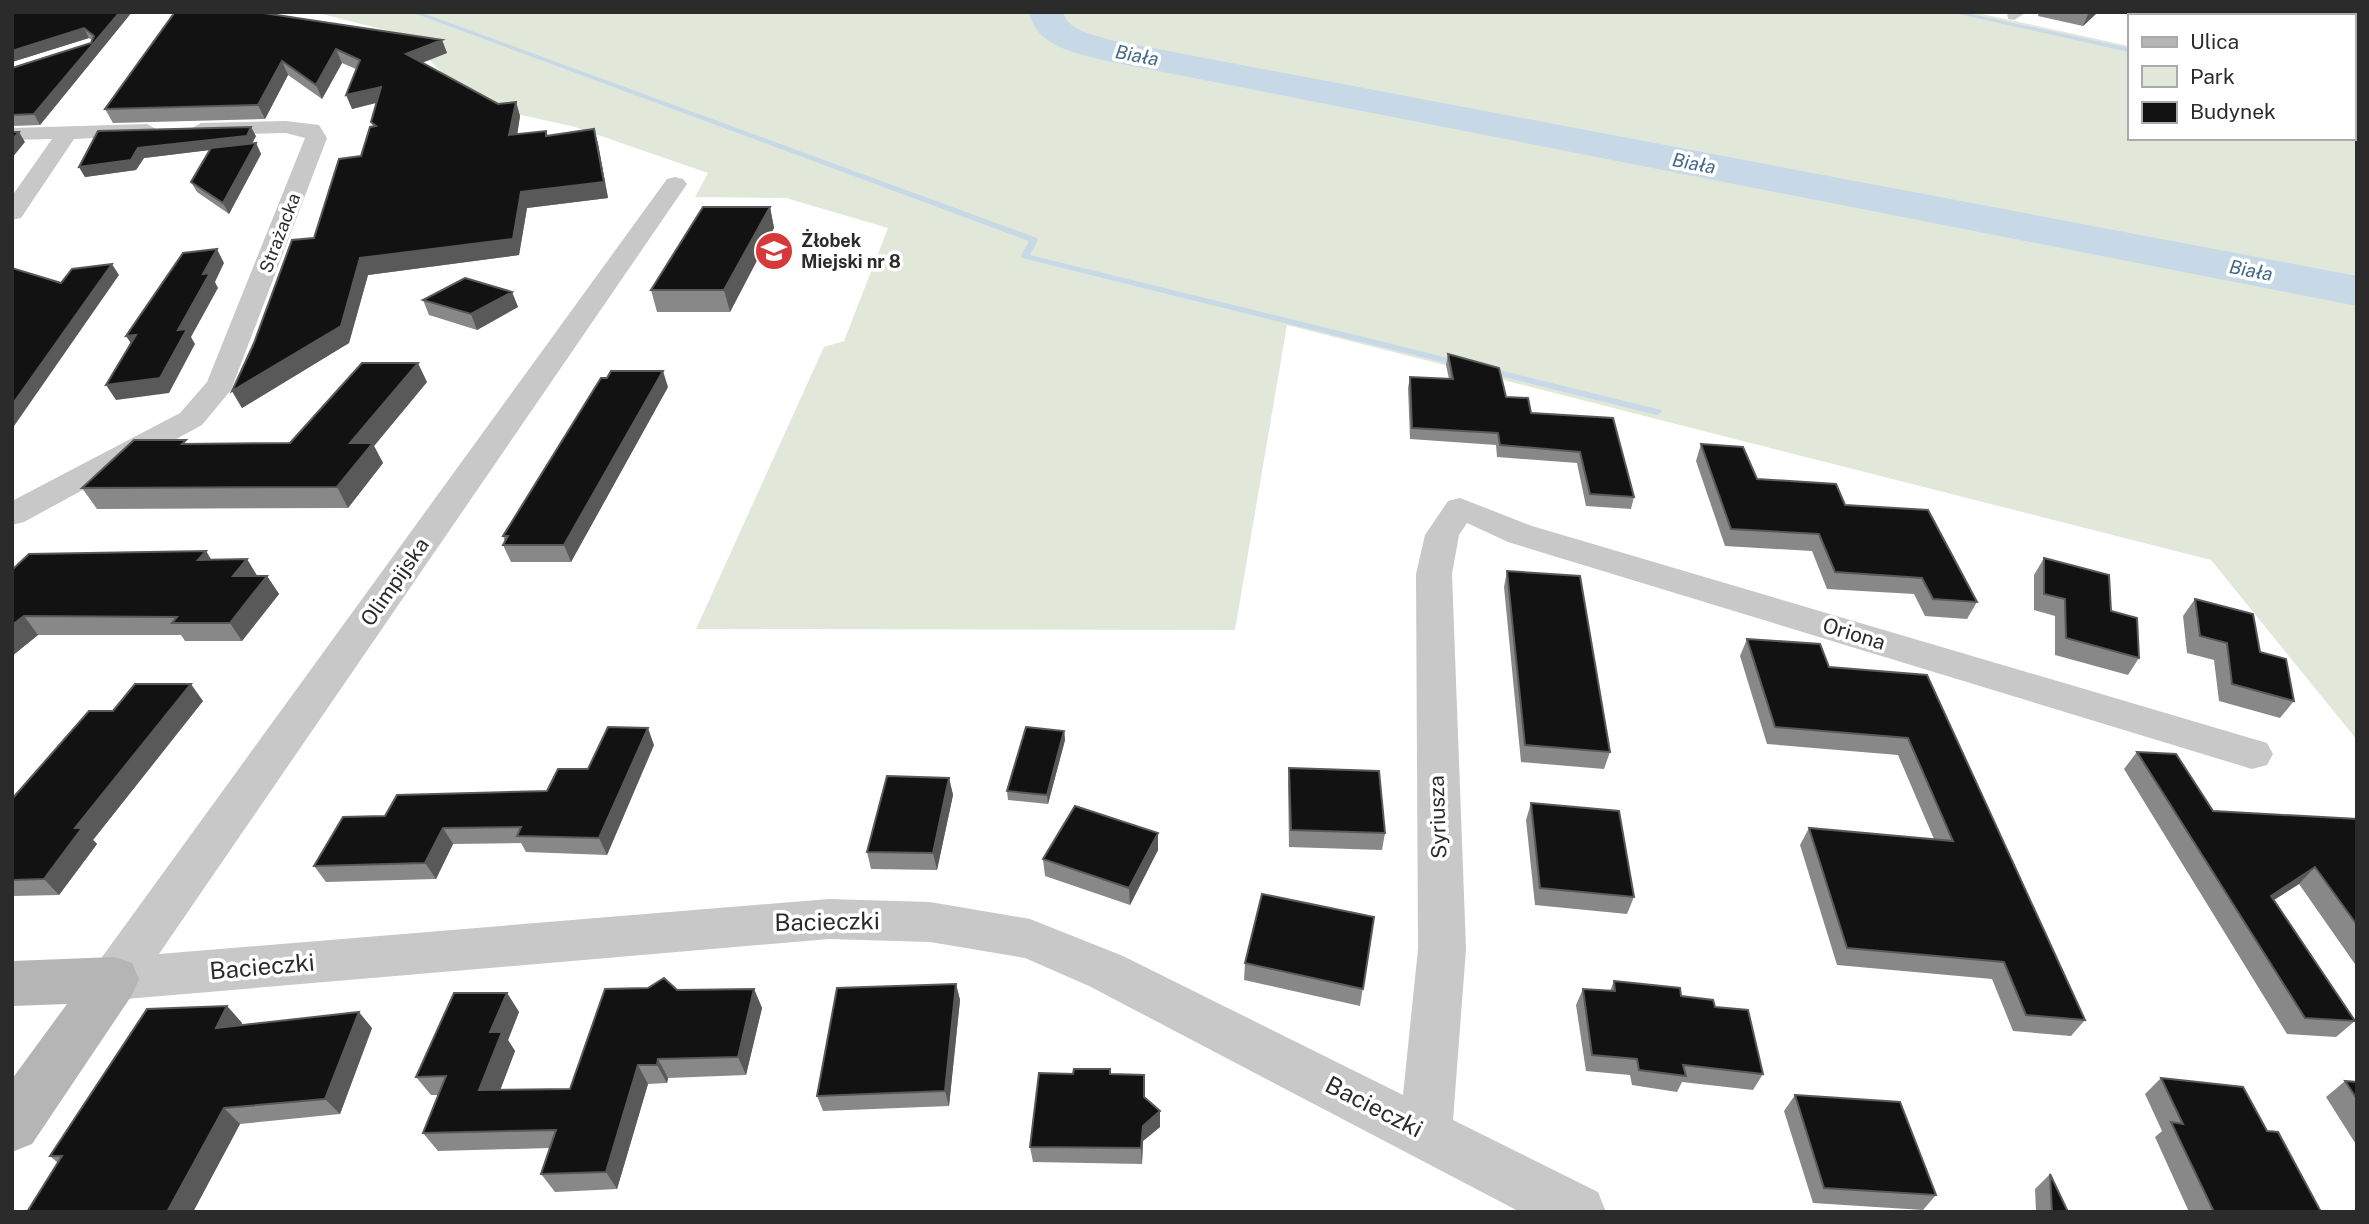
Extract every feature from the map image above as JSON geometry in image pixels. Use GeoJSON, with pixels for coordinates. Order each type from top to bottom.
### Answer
{"type":"FeatureCollection","features":[{"type":"Feature","properties":{"kind":"street","name":"Strażacka"},"geometry":{"type":"LineString","coordinates":[[12,134],[286,127],[311,130],[316,138],[221,384],[191,419],[12,515]]}},
{"type":"Feature","properties":{"kind":"street"},"geometry":{"type":"LineString","coordinates":[[12,213],[68,132]]}},
{"type":"Feature","properties":{"kind":"street","name":"Olimpijska"},"geometry":{"type":"LineString","coordinates":[[114,979],[675,184]]}},
{"type":"Feature","properties":{"kind":"street","name":"Oriona"},"geometry":{"type":"LineString","coordinates":[[1460,508],[1520,534],[2252,754]]}},
{"type":"Feature","properties":{"kind":"street","name":"Syriusza"},"geometry":{"type":"LineString","coordinates":[[1426,1132],[1442,949],[1434,575],[1442,535],[1460,508]]}},
{"type":"Feature","properties":{"kind":"street","name":"Bacieczki"},"geometry":{"type":"LineString","coordinates":[[12,984],[114,979],[829,919],[930,922],[1030,939],[1105,971],[1426,1132],[1578,1212]]}},
{"type":"Feature","properties":{"kind":"street"},"geometry":{"type":"LineString","coordinates":[[12,1125],[114,979]]}},
{"type":"Feature","properties":{"kind":"green space"},"geometry":{"type":"Polygon","coordinates":[[[314,12],[1973,12],[2128,46],[2128,140],[2355,140],[2357,95],[2357,740],[2211,560],[1287,325],[1235,630],[696,629],[824,347],[844,341],[888,228],[786,198],[695,197],[708,173],[575,127],[473,104],[405,35],[314,12]]]}},
{"type":"Feature","properties":{"kind":"building"},"geometry":{"type":"Polygon","coordinates":[[[12,12],[120,12],[34,114],[12,115],[12,68],[91,43],[94,36],[84,28],[12,51],[12,12]]]}},
{"type":"Feature","properties":{"kind":"building"},"geometry":{"type":"Polygon","coordinates":[[[175,12],[257,12],[442,40],[406,54],[498,104],[516,102],[509,135],[546,131],[546,136],[594,129],[604,182],[521,192],[513,239],[360,258],[341,326],[232,391],[254,343],[292,240],[314,238],[339,159],[361,156],[370,127],[376,126],[371,122],[381,87],[346,95],[360,60],[336,49],[316,85],[282,61],[258,105],[105,109],[175,12]]]}},
{"type":"Feature","properties":{"kind":"building"},"geometry":{"type":"Polygon","coordinates":[[[2340,12],[2344,14],[2235,14],[2176,14],[2340,12]]]}},
{"type":"Feature","properties":{"kind":"building"},"geometry":{"type":"Polygon","coordinates":[[[2355,18],[2357,19],[2355,67],[2355,18]]]}},
{"type":"Feature","properties":{"kind":"building"},"geometry":{"type":"Polygon","coordinates":[[[251,127],[247,136],[138,148],[131,160],[79,167],[98,131],[251,127]]]}},
{"type":"Feature","properties":{"kind":"building"},"geometry":{"type":"Polygon","coordinates":[[[256,143],[223,203],[191,182],[211,148],[256,143]]]}},
{"type":"Feature","properties":{"kind":"building"},"geometry":{"type":"Polygon","coordinates":[[[703,207],[770,207],[724,290],[651,290],[703,207]]]}},
{"type":"Feature","properties":{"kind":"building"},"geometry":{"type":"Polygon","coordinates":[[[217,249],[203,274],[210,273],[178,330],[187,329],[160,378],[106,385],[136,335],[126,336],[183,253],[217,249]]]}},
{"type":"Feature","properties":{"kind":"building"},"geometry":{"type":"Polygon","coordinates":[[[112,264],[12,405],[12,268],[61,283],[72,269],[112,264]]]}},
{"type":"Feature","properties":{"kind":"building"},"geometry":{"type":"Polygon","coordinates":[[[465,278],[512,292],[471,314],[423,300],[465,278]]]}},
{"type":"Feature","properties":{"kind":"building"},"geometry":{"type":"Polygon","coordinates":[[[1448,354],[1499,368],[1506,397],[1528,398],[1531,413],[1613,418],[1634,497],[1590,494],[1580,452],[1500,445],[1498,433],[1412,428],[1410,377],[1453,379],[1448,354]]]}},
{"type":"Feature","properties":{"kind":"building"},"geometry":{"type":"Polygon","coordinates":[[[362,363],[418,363],[350,443],[373,443],[337,487],[82,488],[134,440],[186,440],[182,444],[290,443],[362,363]]]}},
{"type":"Feature","properties":{"kind":"building"},"geometry":{"type":"Polygon","coordinates":[[[611,371],[663,371],[564,545],[503,545],[508,536],[503,536],[601,378],[607,378],[611,371]]]}},
{"type":"Feature","properties":{"kind":"building"},"geometry":{"type":"Polygon","coordinates":[[[1701,444],[1743,447],[1757,479],[1836,484],[1845,505],[1928,510],[1977,602],[1933,599],[1922,578],[1835,572],[1819,534],[1731,529],[1701,444]]]}},
{"type":"Feature","properties":{"kind":"building"},"geometry":{"type":"Polygon","coordinates":[[[206,551],[198,560],[247,559],[233,576],[267,576],[230,623],[172,623],[177,617],[24,616],[12,625],[12,570],[29,554],[206,551]]]}},
{"type":"Feature","properties":{"kind":"building"},"geometry":{"type":"Polygon","coordinates":[[[2044,558],[2109,575],[2111,611],[2137,618],[2139,658],[2066,638],[2065,599],[2044,594],[2044,558]]]}},
{"type":"Feature","properties":{"kind":"building"},"geometry":{"type":"Polygon","coordinates":[[[1507,571],[1580,576],[1610,752],[1525,745],[1507,571]]]}},
{"type":"Feature","properties":{"kind":"building"},"geometry":{"type":"Polygon","coordinates":[[[2195,599],[2253,614],[2260,652],[2286,659],[2294,701],[2232,684],[2227,643],[2200,636],[2195,599]]]}},
{"type":"Feature","properties":{"kind":"building"},"geometry":{"type":"Polygon","coordinates":[[[1747,639],[1820,644],[1829,667],[1927,675],[2085,1020],[2026,1015],[2004,962],[1847,948],[1809,828],[1953,841],[1908,738],[1775,727],[1747,639]]]}},
{"type":"Feature","properties":{"kind":"building"},"geometry":{"type":"Polygon","coordinates":[[[135,684],[191,684],[75,828],[82,828],[44,879],[12,880],[12,799],[89,711],[113,711],[135,684]]]}},
{"type":"Feature","properties":{"kind":"building"},"geometry":{"type":"Polygon","coordinates":[[[608,727],[648,728],[599,838],[517,836],[521,827],[443,828],[425,863],[314,866],[343,817],[385,816],[397,795],[547,791],[558,769],[588,769],[608,727]]]}},
{"type":"Feature","properties":{"kind":"building"},"geometry":{"type":"Polygon","coordinates":[[[1026,727],[1064,731],[1047,795],[1007,791],[1026,727]]]}},
{"type":"Feature","properties":{"kind":"building"},"geometry":{"type":"Polygon","coordinates":[[[2137,752],[2176,754],[2213,811],[2357,819],[2357,925],[2315,867],[2271,896],[2355,1021],[2305,1018],[2137,752]]]}},
{"type":"Feature","properties":{"kind":"building"},"geometry":{"type":"Polygon","coordinates":[[[1289,768],[1379,771],[1385,833],[1291,830],[1289,768]]]}},
{"type":"Feature","properties":{"kind":"building"},"geometry":{"type":"Polygon","coordinates":[[[887,776],[949,778],[933,853],[867,852],[887,776]]]}},
{"type":"Feature","properties":{"kind":"building"},"geometry":{"type":"Polygon","coordinates":[[[1531,803],[1619,811],[1634,897],[1540,888],[1531,803]]]}},
{"type":"Feature","properties":{"kind":"building"},"geometry":{"type":"Polygon","coordinates":[[[1075,806],[1158,833],[1129,888],[1043,859],[1075,806]]]}},
{"type":"Feature","properties":{"kind":"building"},"geometry":{"type":"Polygon","coordinates":[[[1262,894],[1374,917],[1363,989],[1245,963],[1262,894]]]}},
{"type":"Feature","properties":{"kind":"building"},"geometry":{"type":"Polygon","coordinates":[[[664,978],[677,990],[754,989],[738,1057],[658,1059],[657,1065],[638,1065],[606,1172],[541,1174],[556,1130],[423,1133],[446,1076],[416,1077],[454,993],[507,993],[490,1032],[502,1032],[479,1090],[570,1089],[605,989],[648,988],[664,978]]]}},
{"type":"Feature","properties":{"kind":"building"},"geometry":{"type":"Polygon","coordinates":[[[1614,981],[1680,988],[1681,996],[1713,1000],[1715,1007],[1748,1010],[1763,1074],[1683,1065],[1686,1076],[1639,1070],[1637,1059],[1592,1055],[1583,989],[1615,991],[1614,981]]]}},
{"type":"Feature","properties":{"kind":"building"},"geometry":{"type":"Polygon","coordinates":[[[956,984],[945,1091],[817,1096],[837,988],[956,984]]]}},
{"type":"Feature","properties":{"kind":"building"},"geometry":{"type":"Polygon","coordinates":[[[227,1006],[216,1028],[359,1012],[325,1099],[224,1108],[167,1212],[27,1212],[62,1156],[50,1156],[147,1009],[227,1006]]]}},
{"type":"Feature","properties":{"kind":"building"},"geometry":{"type":"Polygon","coordinates":[[[1074,1069],[1110,1069],[1110,1074],[1144,1075],[1144,1097],[1160,1111],[1143,1126],[1141,1148],[1030,1147],[1039,1073],[1073,1074],[1074,1069]]]}},
{"type":"Feature","properties":{"kind":"building"},"geometry":{"type":"Polygon","coordinates":[[[2161,1078],[2243,1087],[2267,1131],[2278,1132],[2321,1212],[2214,1212],[2171,1122],[2183,1124],[2161,1078]]]}},
{"type":"Feature","properties":{"kind":"building"},"geometry":{"type":"Polygon","coordinates":[[[2345,1081],[2357,1082],[2357,1099],[2345,1081]]]}},
{"type":"Feature","properties":{"kind":"building"},"geometry":{"type":"Polygon","coordinates":[[[1795,1095],[1900,1102],[1936,1195],[1824,1188],[1795,1095]]]}},
{"type":"Feature","properties":{"kind":"building"},"geometry":{"type":"Polygon","coordinates":[[[2050,1174],[2068,1212],[2052,1212],[2050,1174]]]}},
{"type":"Feature","properties":{"kind":"waterway"},"geometry":{"type":"LineString","coordinates":[[414,12],[1034,240],[1025,256],[1462,364]]}},
{"type":"Feature","properties":{"kind":"waterway","name":"Biała"},"geometry":{"type":"LineString","coordinates":[[1046,12],[1049,25],[1061,35],[1102,49],[2357,291]]}},
{"type":"Feature","properties":{"kind":"waterway"},"geometry":{"type":"LineString","coordinates":[[1953,12],[2128,50]]}},
{"type":"Feature","properties":{"kind":"waterway"},"geometry":{"type":"LineString","coordinates":[[1483,369],[1657,412]]}},
{"type":"Feature","properties":{"kind":"place","name":"Żłobek Miejski nr 8"},"geometry":{"type":"Point","coordinates":[774,251]}}]}
